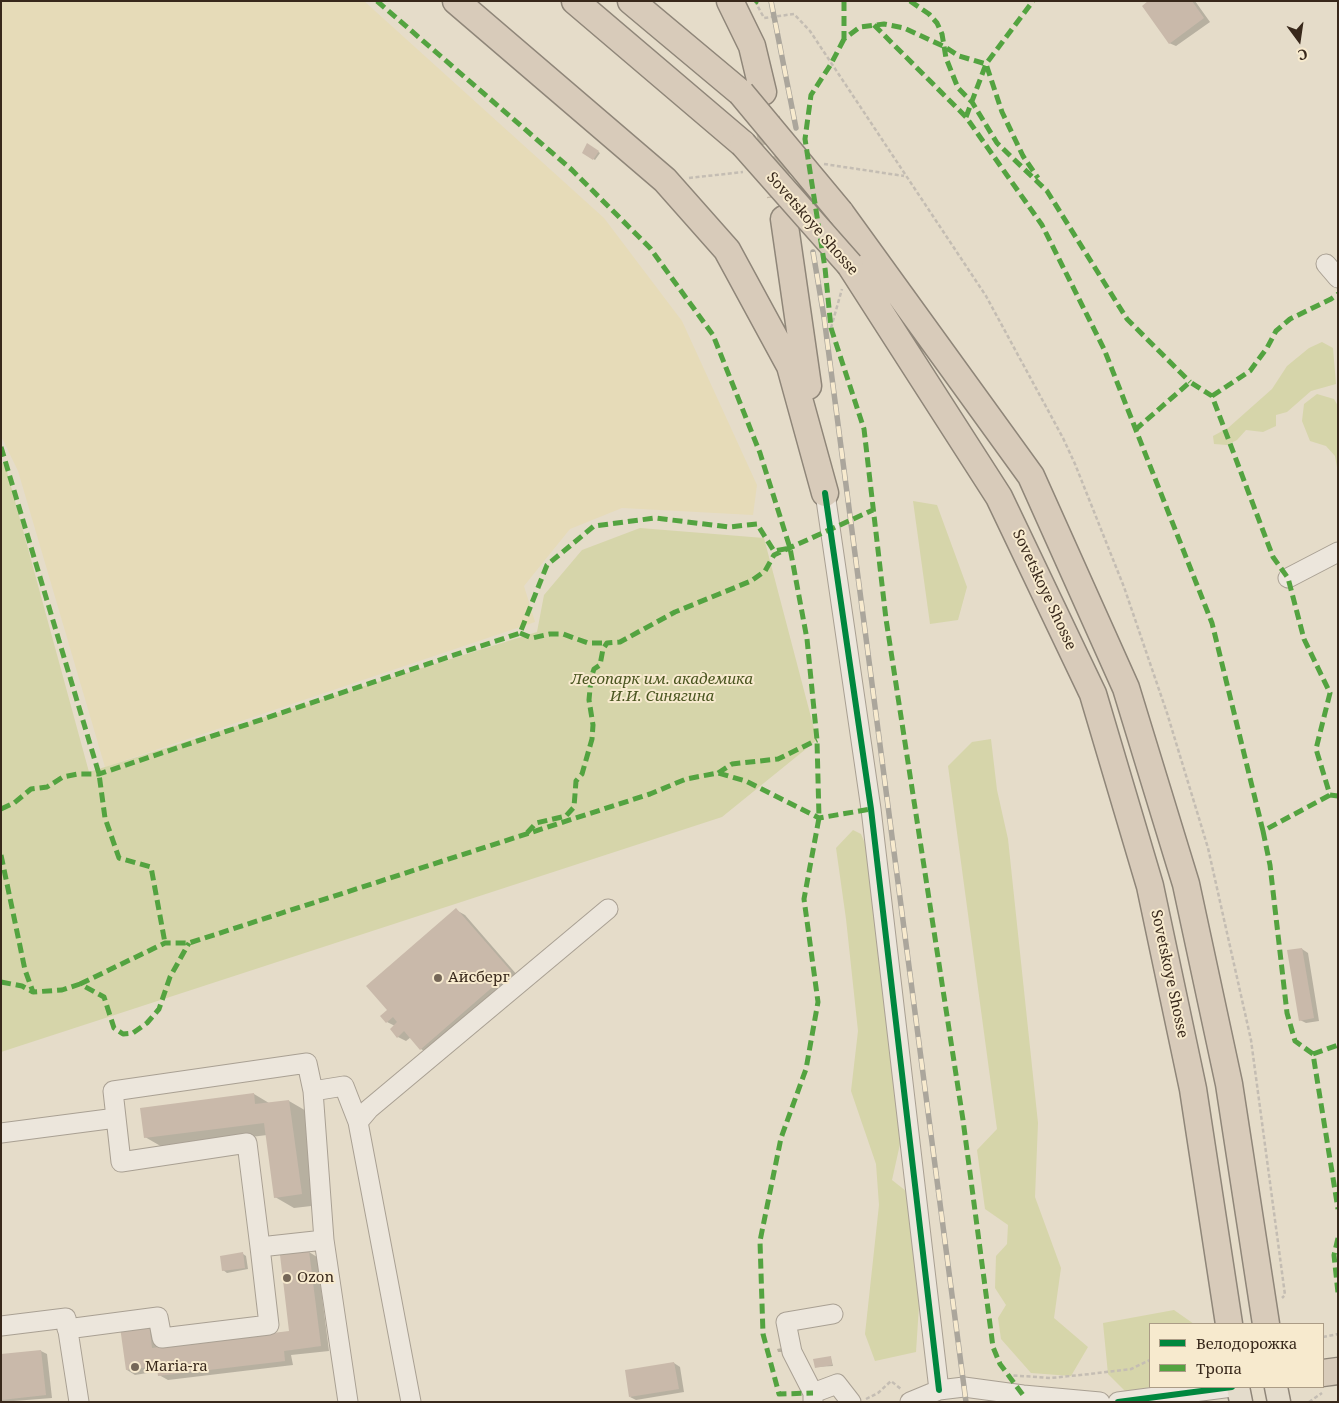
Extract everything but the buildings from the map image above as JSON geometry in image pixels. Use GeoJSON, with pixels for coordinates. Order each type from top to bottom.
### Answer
{"type":"FeatureCollection","features":[{"type":"Feature","properties":{"kind":"highway"},"geometry":{"type":"LineString","coordinates":[[456,1],[665,180],[727,250],[790,366],[825,493]]}},
{"type":"Feature","properties":{"kind":"highway","name":"Sovetskoye Shosse"},"geometry":{"type":"LineString","coordinates":[[575,1],[743,144],[846,276],[1000,497],[1093,694],[1150,886],[1193,1089],[1229,1323]]}},
{"type":"Feature","properties":{"kind":"highway","name":"Sovetskoye Shosse"},"geometry":{"type":"LineString","coordinates":[[631,1],[752,93],[1031,476],[1126,688],[1188,893],[1229,1084],[1266,1323]]}},
{"type":"Feature","properties":{"kind":"highway"},"geometry":{"type":"LineString","coordinates":[[730,1],[752,46],[752,93]]}},
{"type":"Feature","properties":{"kind":"highway"},"geometry":{"type":"LineString","coordinates":[[784,218],[825,493]]}},
{"type":"Feature","properties":{"kind":"highway"},"geometry":{"type":"LineString","coordinates":[[1324,1373],[1338,1371]]}},
{"type":"Feature","properties":{"kind":"main road"},"geometry":{"type":"LineString","coordinates":[[1238,1388],[1241,1402]]}},
{"type":"Feature","properties":{"kind":"main road"},"geometry":{"type":"LineString","coordinates":[[1276,1388],[1279,1402]]}},
{"type":"Feature","properties":{"kind":"street"},"geometry":{"type":"LineString","coordinates":[[825,493],[871,809],[939,1390]]}},
{"type":"Feature","properties":{"kind":"street"},"geometry":{"type":"LineString","coordinates":[[1288,578],[1338,552]]}},
{"type":"Feature","properties":{"kind":"street"},"geometry":{"type":"LineString","coordinates":[[358,1122],[369,1109],[608,909]]}},
{"type":"Feature","properties":{"kind":"street"},"geometry":{"type":"LineString","coordinates":[[67,1329],[158,1317],[162,1338],[269,1325],[247,1143],[121,1162],[113,1091],[307,1063],[313,1091],[324,1240],[348,1402]]}},
{"type":"Feature","properties":{"kind":"street"},"geometry":{"type":"LineString","coordinates":[[313,1091],[344,1086],[358,1122],[405,1401]]}},
{"type":"Feature","properties":{"kind":"street"},"geometry":{"type":"LineString","coordinates":[[1,1134],[116,1118]]}},
{"type":"Feature","properties":{"kind":"street"},"geometry":{"type":"LineString","coordinates":[[260,1247],[324,1240]]}},
{"type":"Feature","properties":{"kind":"street"},"geometry":{"type":"LineString","coordinates":[[833,1314],[786,1322],[792,1352],[813,1397],[837,1384],[851,1402]]}},
{"type":"Feature","properties":{"kind":"street"},"geometry":{"type":"LineString","coordinates":[[1,1326],[66,1318],[79,1402]]}},
{"type":"Feature","properties":{"kind":"street"},"geometry":{"type":"LineString","coordinates":[[912,1401],[939,1390],[964,1387],[1100,1402]]}},
{"type":"Feature","properties":{"kind":"street"},"geometry":{"type":"LineString","coordinates":[[1118,1402],[1224,1388]]}},
{"type":"Feature","properties":{"kind":"path"},"geometry":{"type":"LineString","coordinates":[[825,163],[904,176]]}},
{"type":"Feature","properties":{"kind":"path"},"geometry":{"type":"LineString","coordinates":[[665,180],[743,172]]}},
{"type":"Feature","properties":{"kind":"path"},"geometry":{"type":"LineString","coordinates":[[831,328],[846,276]]}},
{"type":"Feature","properties":{"kind":"path"},"geometry":{"type":"LineString","coordinates":[[1324,1337],[1338,1334]]}},
{"type":"Feature","properties":{"kind":"path"},"geometry":{"type":"LineString","coordinates":[[1007,1375],[1051,1378],[1132,1368],[1149,1360]]}},
{"type":"Feature","properties":{"kind":"path"},"geometry":{"type":"LineString","coordinates":[[861,1402],[878,1393],[891,1381],[912,1401]]}},
{"type":"Feature","properties":{"kind":"shaded area"},"geometry":{"type":"Polygon","coordinates":[[[1,1],[364,1],[604,218],[682,321],[757,485],[753,515],[622,508],[570,529],[524,586],[535,622],[105,767],[18,471],[1,436],[1,1]]]}},
{"type":"Feature","properties":{"kind":"green space"},"geometry":{"type":"Polygon","coordinates":[[[1322,342],[1333,348],[1336,384],[1311,391],[1287,412],[1276,415],[1276,426],[1263,432],[1246,430],[1237,440],[1227,445],[1214,444],[1213,436],[1228,428],[1272,389],[1287,366],[1309,348],[1322,342]]]}},
{"type":"Feature","properties":{"kind":"green space"},"geometry":{"type":"Polygon","coordinates":[[[1317,394],[1334,399],[1338,406],[1338,473],[1335,456],[1326,446],[1310,441],[1302,421],[1304,404],[1317,394]]]}},
{"type":"Feature","properties":{"kind":"green space","name":"Лесопарк им. академика И.И. Синягина"},"geometry":{"type":"Polygon","coordinates":[[[1,461],[6,468],[89,772],[537,632],[544,595],[582,550],[640,528],[764,538],[817,740],[722,817],[1,1052],[1,461]]]}},
{"type":"Feature","properties":{"kind":"green space"},"geometry":{"type":"Polygon","coordinates":[[[913,501],[937,505],[967,587],[958,620],[930,624],[913,501]]]}},
{"type":"Feature","properties":{"kind":"green space"},"geometry":{"type":"Polygon","coordinates":[[[991,739],[997,790],[1008,839],[1038,1123],[1035,1197],[1061,1268],[1054,1318],[1088,1347],[1071,1376],[1031,1373],[1001,1339],[998,1318],[1006,1305],[995,1288],[996,1256],[1007,1244],[1008,1225],[985,1209],[977,1150],[997,1129],[948,766],[972,742],[991,739]]]}},
{"type":"Feature","properties":{"kind":"green space"},"geometry":{"type":"Polygon","coordinates":[[[853,830],[861,834],[867,848],[902,1135],[892,1180],[906,1191],[919,1306],[916,1352],[875,1361],[865,1334],[879,1205],[876,1164],[851,1091],[858,1031],[836,848],[853,830]]]}},
{"type":"Feature","properties":{"kind":"green space"},"geometry":{"type":"Polygon","coordinates":[[[1174,1310],[1193,1323],[1149,1323],[1149,1388],[1125,1391],[1108,1374],[1103,1323],[1174,1310]]]}},
{"type":"Feature","properties":{"kind":"tunnel"},"geometry":{"type":"LineString","coordinates":[[767,118],[780,196]]}},
{"type":"Feature","properties":{"kind":"railway"},"geometry":{"type":"LineString","coordinates":[[771,1],[796,128]]}},
{"type":"Feature","properties":{"kind":"railway"},"geometry":{"type":"LineString","coordinates":[[813,252],[824,317],[966,1402]]}},
{"type":"Feature","properties":{"kind":"marked path"},"geometry":{"type":"LineString","coordinates":[[377,1],[572,170],[650,248],[713,335],[760,453],[790,548],[807,639],[817,740],[819,818],[804,899],[818,1002],[806,1069],[781,1138],[760,1241],[763,1334],[779,1394],[813,1393]]}},
{"type":"Feature","properties":{"kind":"marked path"},"geometry":{"type":"LineString","coordinates":[[844,1],[844,39],[860,27],[884,24],[904,28],[945,47],[959,56],[986,64],[1002,112],[1023,156],[1038,178]]}},
{"type":"Feature","properties":{"kind":"marked path"},"geometry":{"type":"LineString","coordinates":[[910,1],[929,14],[937,23],[942,34],[946,58],[958,88],[972,102],[997,143],[1047,191],[1127,319],[1190,382]]}},
{"type":"Feature","properties":{"kind":"marked path"},"geometry":{"type":"LineString","coordinates":[[966,117],[986,64],[1033,1]]}},
{"type":"Feature","properties":{"kind":"marked path"},"geometry":{"type":"LineString","coordinates":[[874,25],[966,117],[1042,225],[1104,349],[1212,623],[1263,831],[1330,795]]}},
{"type":"Feature","properties":{"kind":"marked path"},"geometry":{"type":"LineString","coordinates":[[844,39],[811,95],[805,139],[825,268],[831,328],[864,429],[886,619],[963,1120],[993,1347],[1000,1364],[1023,1395]]}},
{"type":"Feature","properties":{"kind":"marked path"},"geometry":{"type":"LineString","coordinates":[[1212,396],[1250,371],[1267,348],[1276,331],[1290,319],[1338,294]]}},
{"type":"Feature","properties":{"kind":"marked path"},"geometry":{"type":"LineString","coordinates":[[1135,430],[1190,382],[1212,396],[1273,557],[1288,578],[1304,639],[1330,693],[1316,749],[1330,795],[1338,796]]}},
{"type":"Feature","properties":{"kind":"marked path"},"geometry":{"type":"LineString","coordinates":[[1,447],[99,774],[105,818],[119,858],[151,867],[165,943]]}},
{"type":"Feature","properties":{"kind":"marked path"},"geometry":{"type":"LineString","coordinates":[[527,833],[536,823],[566,816],[574,807],[576,781],[582,774],[592,739],[593,725],[589,700],[591,678],[594,669],[600,665],[603,649],[607,643],[620,642],[675,612],[751,581],[765,571],[774,555],[873,510]]}},
{"type":"Feature","properties":{"kind":"marked path"},"geometry":{"type":"LineString","coordinates":[[1,809],[14,803],[31,789],[47,787],[63,777],[78,774],[99,774],[520,633],[547,565],[594,526],[655,518],[729,527],[757,524],[774,551],[790,548]]}},
{"type":"Feature","properties":{"kind":"marked path"},"geometry":{"type":"LineString","coordinates":[[520,633],[532,638],[550,634],[563,634],[588,643],[607,643]]}},
{"type":"Feature","properties":{"kind":"marked path"},"geometry":{"type":"LineString","coordinates":[[718,773],[732,764],[778,759],[817,740]]}},
{"type":"Feature","properties":{"kind":"marked path"},"geometry":{"type":"LineString","coordinates":[[80,984],[165,943],[189,943],[650,794],[686,779],[718,773],[746,781],[819,818],[871,809]]}},
{"type":"Feature","properties":{"kind":"marked path"},"geometry":{"type":"LineString","coordinates":[[1263,831],[1270,865],[1287,1013],[1295,1041],[1313,1054],[1338,1209]]}},
{"type":"Feature","properties":{"kind":"marked path"},"geometry":{"type":"LineString","coordinates":[[1,855],[25,970],[33,992],[62,990],[80,984],[104,997],[114,1028],[123,1034],[133,1033],[147,1023],[159,1009],[170,977],[189,943]]}},
{"type":"Feature","properties":{"kind":"marked path"},"geometry":{"type":"LineString","coordinates":[[1,982],[22,986],[33,992]]}},
{"type":"Feature","properties":{"kind":"marked path"},"geometry":{"type":"LineString","coordinates":[[1313,1054],[1338,1045]]}},
{"type":"Feature","properties":{"kind":"marked path"},"geometry":{"type":"LineString","coordinates":[[1338,1238],[1334,1255],[1338,1293]]}},
{"type":"Feature","properties":{"kind":"cycle path"},"geometry":{"type":"LineString","coordinates":[[825,493],[871,809],[939,1390]]}},
{"type":"Feature","properties":{"kind":"cycle path"},"geometry":{"type":"LineString","coordinates":[[1118,1402],[1224,1388]]}},
{"type":"Feature","properties":{"kind":"place","name":"Айсберг"},"geometry":{"type":"Point","coordinates":[438,978]}},
{"type":"Feature","properties":{"kind":"place","name":"Ozon"},"geometry":{"type":"Point","coordinates":[287,1278]}},
{"type":"Feature","properties":{"kind":"place","name":"Maria-ra"},"geometry":{"type":"Point","coordinates":[135,1367]}}]}
